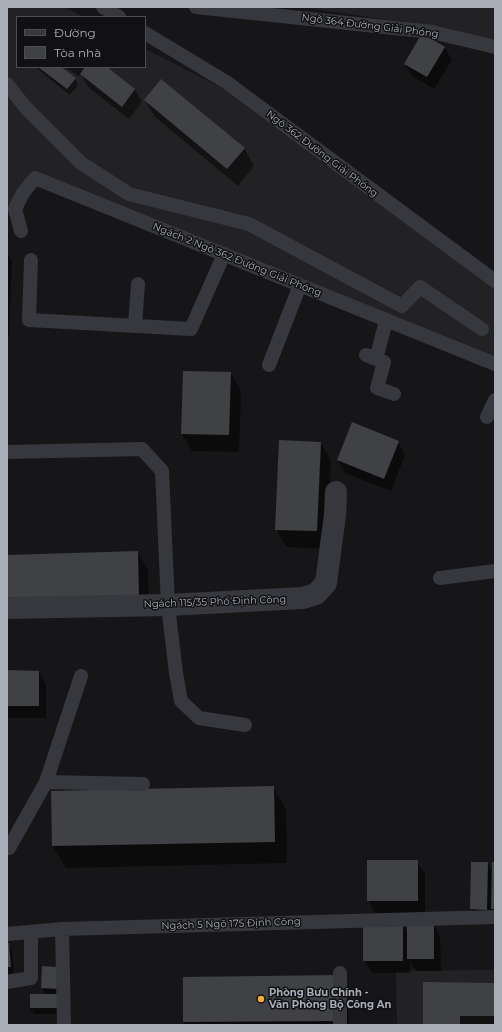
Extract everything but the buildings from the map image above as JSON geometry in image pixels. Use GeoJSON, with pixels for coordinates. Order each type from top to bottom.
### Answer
{"type":"FeatureCollection","features":[{"type":"Feature","properties":{"kind":"street","name":"Ngách 115/35 Phố Định Công"},"geometry":{"type":"LineString","coordinates":[[7,608],[168,604],[303,598],[316,594],[326,583],[335,515],[336,492]]}},
{"type":"Feature","properties":{"kind":"lane"},"geometry":{"type":"LineString","coordinates":[[103,7],[118,16]]}},
{"type":"Feature","properties":{"kind":"lane","name":"Ngõ 364 Đường Giải Phóng"},"geometry":{"type":"LineString","coordinates":[[196,7],[432,32],[495,47]]}},
{"type":"Feature","properties":{"kind":"lane","name":"Ngõ 362 Đường Giải Phóng"},"geometry":{"type":"LineString","coordinates":[[146,34],[226,82],[495,281]]}},
{"type":"Feature","properties":{"kind":"lane"},"geometry":{"type":"LineString","coordinates":[[7,84],[26,108],[81,164],[129,194],[249,224],[402,306],[420,287],[482,329]]}},
{"type":"Feature","properties":{"kind":"lane","name":"Ngách 2 Ngõ 362 Đường Giải Phóng"},"geometry":{"type":"LineString","coordinates":[[21,231],[15,209],[23,193],[35,178],[300,285],[386,322],[495,364]]}},
{"type":"Feature","properties":{"kind":"lane"},"geometry":{"type":"LineString","coordinates":[[31,260],[29,320],[191,329],[224,254]]}},
{"type":"Feature","properties":{"kind":"lane"},"geometry":{"type":"LineString","coordinates":[[135,326],[138,284]]}},
{"type":"Feature","properties":{"kind":"lane"},"geometry":{"type":"LineString","coordinates":[[269,365],[300,285]]}},
{"type":"Feature","properties":{"kind":"lane"},"geometry":{"type":"LineString","coordinates":[[386,322],[371,357],[384,362],[377,388],[394,394]]}},
{"type":"Feature","properties":{"kind":"lane"},"geometry":{"type":"LineString","coordinates":[[487,417],[495,400]]}},
{"type":"Feature","properties":{"kind":"lane"},"geometry":{"type":"LineString","coordinates":[[7,452],[142,449],[162,471],[168,604],[176,673],[181,701],[199,718],[245,725]]}},
{"type":"Feature","properties":{"kind":"lane"},"geometry":{"type":"LineString","coordinates":[[440,578],[495,571]]}},
{"type":"Feature","properties":{"kind":"lane"},"geometry":{"type":"LineString","coordinates":[[7,848],[46,782],[81,676]]}},
{"type":"Feature","properties":{"kind":"lane"},"geometry":{"type":"LineString","coordinates":[[46,782],[143,784]]}},
{"type":"Feature","properties":{"kind":"lane","name":"Ngách 5 Ngõ 175 Định Công"},"geometry":{"type":"LineString","coordinates":[[7,934],[62,929],[495,917]]}},
{"type":"Feature","properties":{"kind":"lane"},"geometry":{"type":"LineString","coordinates":[[62,929],[64,1025]]}},
{"type":"Feature","properties":{"kind":"lane"},"geometry":{"type":"LineString","coordinates":[[7,982],[31,978],[31,932]]}},
{"type":"Feature","properties":{"kind":"lane"},"geometry":{"type":"LineString","coordinates":[[340,973],[340,1025]]}},
{"type":"Feature","properties":{"kind":"shaded area"},"geometry":{"type":"Polygon","coordinates":[[[7,7],[64,7],[82,16],[16,16],[16,68],[146,68],[146,50],[220,87],[495,288],[495,361],[33,175],[17,201],[7,209],[7,7]]]}},
{"type":"Feature","properties":{"kind":"shaded area"},"geometry":{"type":"Polygon","coordinates":[[[301,7],[495,7],[495,50],[424,25],[301,7]]]}},
{"type":"Feature","properties":{"kind":"shaded area"},"geometry":{"type":"Polygon","coordinates":[[[495,970],[495,1025],[397,1025],[396,971],[495,970]]]}},
{"type":"Feature","properties":{"kind":"place","name":"Phòng Bưu Chính - Văn Phòng Bộ Công An"},"geometry":{"type":"Point","coordinates":[261,999]}}]}
